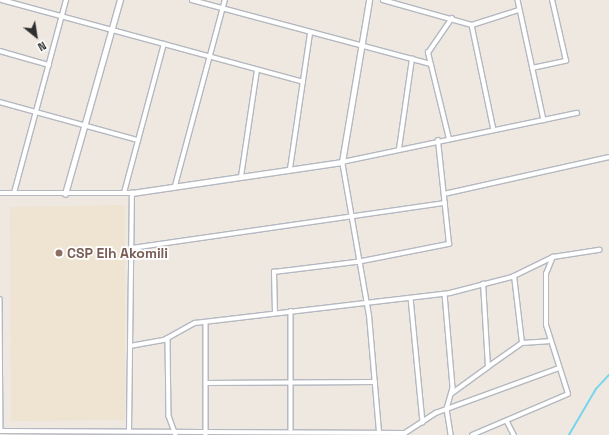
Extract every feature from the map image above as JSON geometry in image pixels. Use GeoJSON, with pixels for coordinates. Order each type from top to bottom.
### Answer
{"type":"FeatureCollection","features":[{"type":"Feature","properties":{"kind":"street"},"geometry":{"type":"LineString","coordinates":[[2,0],[303,82]]}},
{"type":"Feature","properties":{"kind":"street"},"geometry":{"type":"LineString","coordinates":[[14,193],[66,0]]}},
{"type":"Feature","properties":{"kind":"street"},"geometry":{"type":"LineString","coordinates":[[65,194],[120,0]]}},
{"type":"Feature","properties":{"kind":"street"},"geometry":{"type":"LineString","coordinates":[[192,0],[361,47],[431,64]]}},
{"type":"Feature","properties":{"kind":"street"},"geometry":{"type":"LineString","coordinates":[[175,186],[225,0]]}},
{"type":"Feature","properties":{"kind":"street"},"geometry":{"type":"LineString","coordinates":[[369,0],[342,162],[357,262],[366,303],[379,432]]}},
{"type":"Feature","properties":{"kind":"street"},"geometry":{"type":"LineString","coordinates":[[383,0],[472,24],[519,10]]}},
{"type":"Feature","properties":{"kind":"street"},"geometry":{"type":"LineString","coordinates":[[518,0],[544,120]]}},
{"type":"Feature","properties":{"kind":"street"},"geometry":{"type":"LineString","coordinates":[[532,68],[566,61],[552,0]]}},
{"type":"Feature","properties":{"kind":"street"},"geometry":{"type":"LineString","coordinates":[[449,139],[428,53],[452,18]]}},
{"type":"Feature","properties":{"kind":"street"},"geometry":{"type":"LineString","coordinates":[[472,24],[494,130]]}},
{"type":"Feature","properties":{"kind":"street"},"geometry":{"type":"LineString","coordinates":[[290,169],[310,33]]}},
{"type":"Feature","properties":{"kind":"street"},"geometry":{"type":"LineString","coordinates":[[124,193],[164,44]]}},
{"type":"Feature","properties":{"kind":"street"},"geometry":{"type":"LineString","coordinates":[[0,51],[49,65]]}},
{"type":"Feature","properties":{"kind":"street"},"geometry":{"type":"LineString","coordinates":[[399,150],[412,60]]}},
{"type":"Feature","properties":{"kind":"street"},"geometry":{"type":"LineString","coordinates":[[241,177],[257,70]]}},
{"type":"Feature","properties":{"kind":"street"},"geometry":{"type":"LineString","coordinates":[[0,102],[138,140]]}},
{"type":"Feature","properties":{"kind":"street"},"geometry":{"type":"LineString","coordinates":[[0,193],[132,193],[342,162],[577,113]]}},
{"type":"Feature","properties":{"kind":"street"},"geometry":{"type":"LineString","coordinates":[[275,313],[274,272],[357,262],[449,244],[438,141]]}},
{"type":"Feature","properties":{"kind":"street"},"geometry":{"type":"LineString","coordinates":[[444,194],[609,157]]}},
{"type":"Feature","properties":{"kind":"street"},"geometry":{"type":"LineString","coordinates":[[129,431],[132,193]]}},
{"type":"Feature","properties":{"kind":"street"},"geometry":{"type":"LineString","coordinates":[[132,248],[445,203]]}},
{"type":"Feature","properties":{"kind":"street"},"geometry":{"type":"LineString","coordinates":[[130,346],[168,338],[195,323],[206,323],[290,311],[445,294],[514,276],[553,257],[599,250]]}},
{"type":"Feature","properties":{"kind":"street"},"geometry":{"type":"LineString","coordinates":[[472,435],[481,433],[507,420],[568,394],[560,368],[548,341],[546,274],[553,257]]}},
{"type":"Feature","properties":{"kind":"street"},"geometry":{"type":"LineString","coordinates":[[514,276],[522,343]]}},
{"type":"Feature","properties":{"kind":"street"},"geometry":{"type":"LineString","coordinates":[[483,284],[488,367]]}},
{"type":"Feature","properties":{"kind":"street"},"geometry":{"type":"LineString","coordinates":[[445,294],[451,394],[447,409],[451,435]]}},
{"type":"Feature","properties":{"kind":"street"},"geometry":{"type":"LineString","coordinates":[[411,298],[422,422]]}},
{"type":"Feature","properties":{"kind":"street"},"geometry":{"type":"LineString","coordinates":[[0,299],[1,431],[129,431],[206,433],[240,430],[291,429],[405,433],[447,409],[560,368]]}},
{"type":"Feature","properties":{"kind":"street"},"geometry":{"type":"LineString","coordinates":[[290,311],[291,429]]}},
{"type":"Feature","properties":{"kind":"street"},"geometry":{"type":"LineString","coordinates":[[206,323],[206,433]]}},
{"type":"Feature","properties":{"kind":"street"},"geometry":{"type":"LineString","coordinates":[[168,338],[169,416],[176,433]]}},
{"type":"Feature","properties":{"kind":"street"},"geometry":{"type":"LineString","coordinates":[[451,394],[522,343],[548,341]]}},
{"type":"Feature","properties":{"kind":"street"},"geometry":{"type":"LineString","coordinates":[[206,384],[374,382]]}},
{"type":"Feature","properties":{"kind":"street"},"geometry":{"type":"LineString","coordinates":[[507,420],[514,435]]}},
{"type":"Feature","properties":{"kind":"street"},"geometry":{"type":"LineString","coordinates":[[240,430],[241,435]]}},
{"type":"Feature","properties":{"kind":"shaded area"},"geometry":{"type":"Polygon","coordinates":[[[125,205],[125,420],[11,421],[10,207],[125,205]]]}},
{"type":"Feature","properties":{"kind":"waterway"},"geometry":{"type":"LineString","coordinates":[[569,435],[596,389],[609,375]]}},
{"type":"Feature","properties":{"kind":"place","name":"CSP Elh Akomili"},"geometry":{"type":"Point","coordinates":[59,253]}}]}
